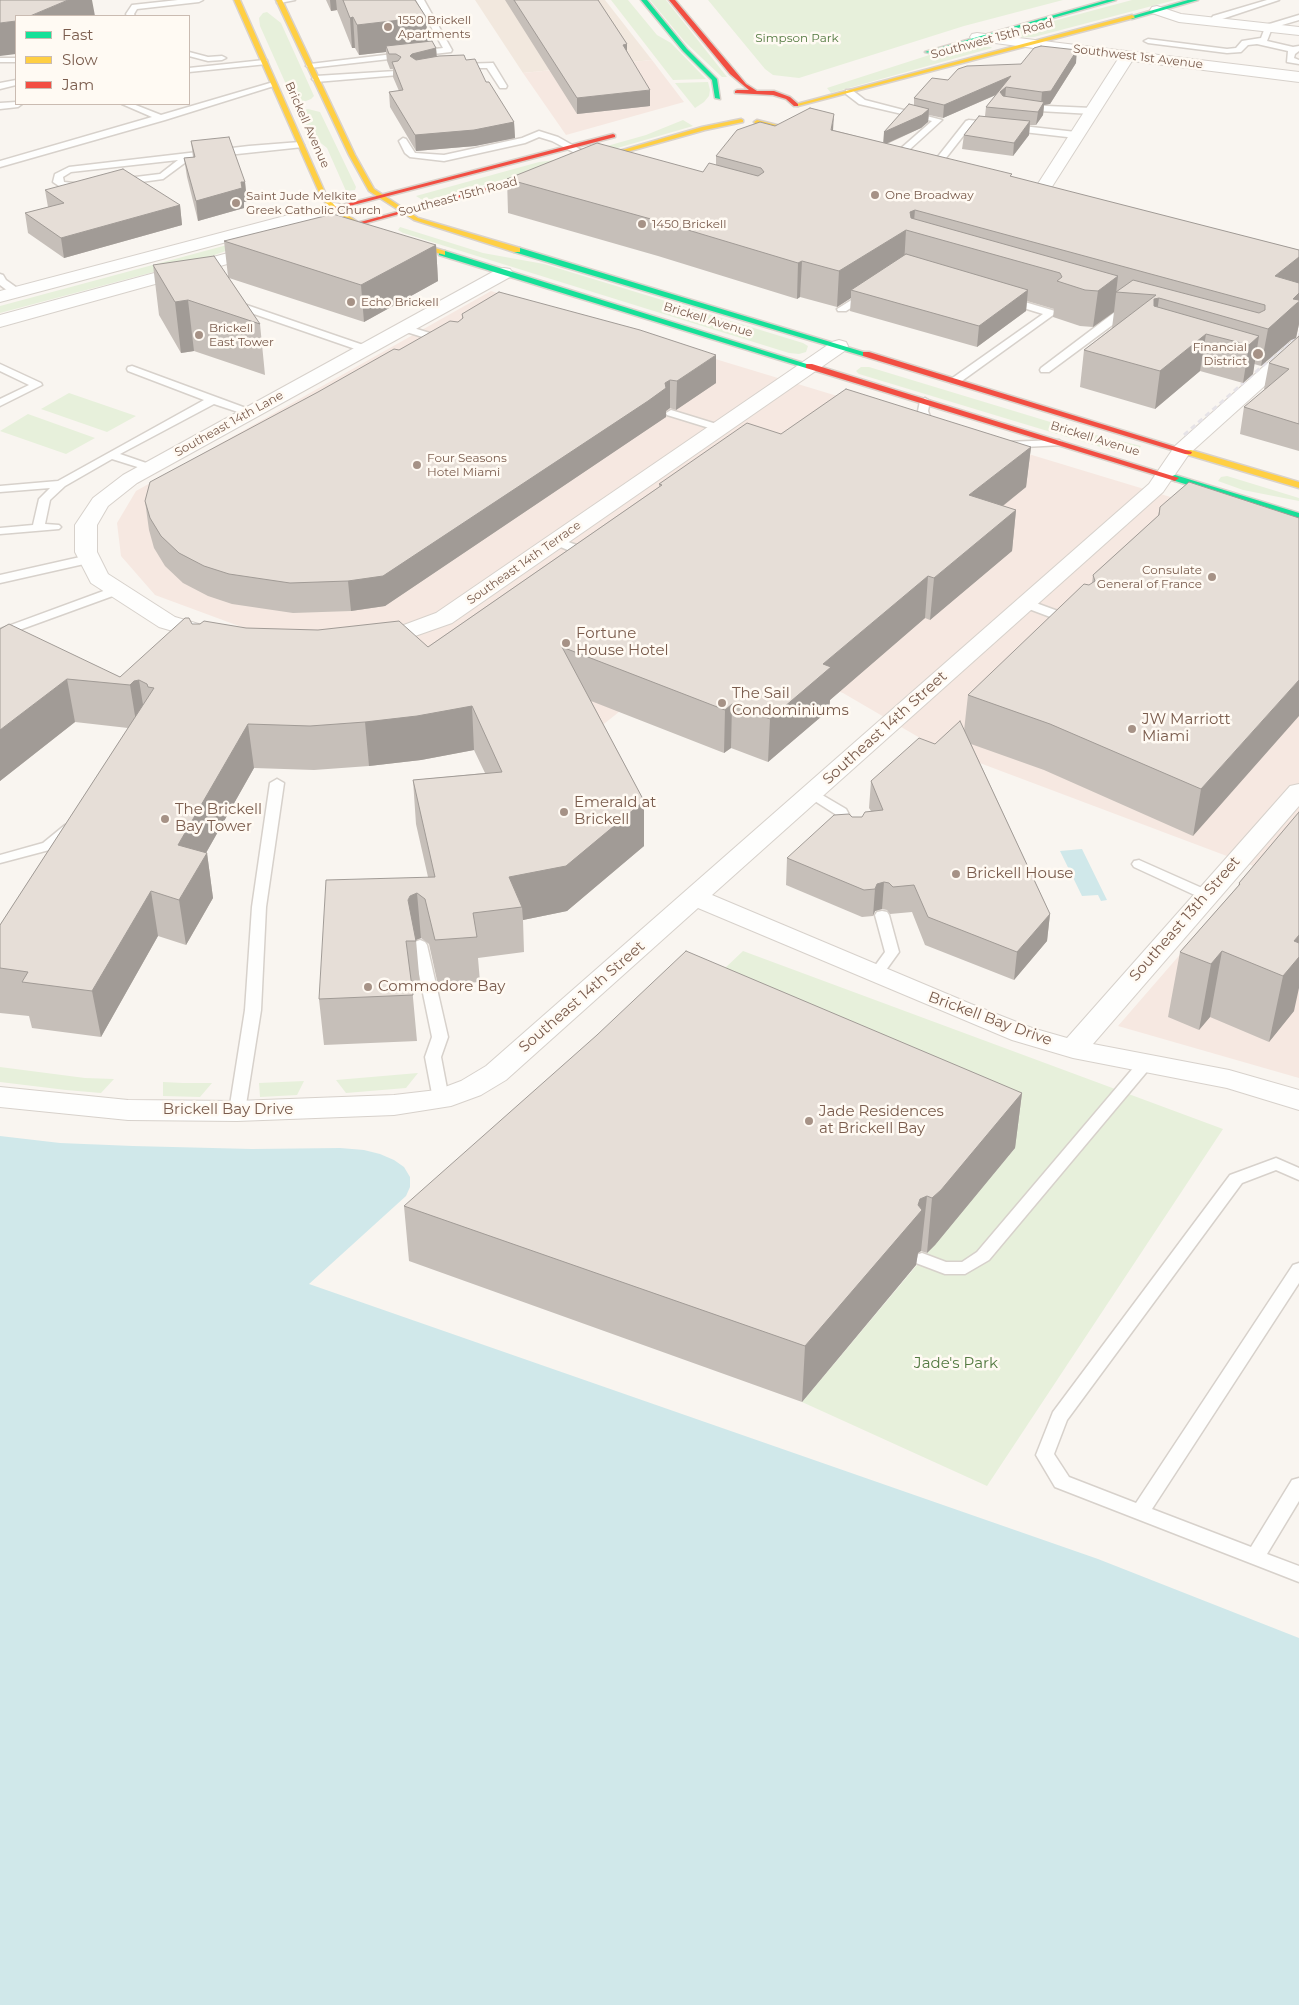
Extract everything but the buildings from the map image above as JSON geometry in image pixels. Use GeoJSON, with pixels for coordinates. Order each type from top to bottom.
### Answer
{"type":"FeatureCollection","features":[{"type":"Feature","properties":{"kind":"main road","name":"Brickell Avenue"},"geometry":{"type":"LineString","coordinates":[[283,0],[316,79],[324,104],[368,186],[379,197],[403,212],[428,224],[1299,485]]}},
{"type":"Feature","properties":{"kind":"main road"},"geometry":{"type":"LineString","coordinates":[[238,3],[283,0]]}},
{"type":"Feature","properties":{"kind":"main road"},"geometry":{"type":"LineString","coordinates":[[644,0],[685,50],[715,80],[717,107]]}},
{"type":"Feature","properties":{"kind":"main road"},"geometry":{"type":"LineString","coordinates":[[672,0],[732,73],[744,86],[754,91]]}},
{"type":"Feature","properties":{"kind":"main road","name":"Southwest 15th Road"},"geometry":{"type":"LineString","coordinates":[[920,54],[1113,0]]}},
{"type":"Feature","properties":{"kind":"main road","name":"Southwest 15th Road"},"geometry":{"type":"LineString","coordinates":[[757,122],[790,113],[849,92],[1194,0]]}},
{"type":"Feature","properties":{"kind":"main road","name":"Brickell Avenue"},"geometry":{"type":"LineString","coordinates":[[238,3],[274,85],[288,108],[300,145],[324,198],[334,208],[357,224],[388,237],[1299,516]]}},
{"type":"Feature","properties":{"kind":"main road"},"geometry":{"type":"LineString","coordinates":[[717,107],[733,93],[754,91],[783,95],[800,91]]}},
{"type":"Feature","properties":{"kind":"main road"},"geometry":{"type":"LineString","coordinates":[[783,95],[792,100],[790,113],[798,121],[821,130]]}},
{"type":"Feature","properties":{"kind":"main road"},"geometry":{"type":"LineString","coordinates":[[717,107],[741,121]]}},
{"type":"Feature","properties":{"kind":"main road"},"geometry":{"type":"LineString","coordinates":[[575,165],[704,128],[741,121],[778,125],[827,140]]}},
{"type":"Feature","properties":{"kind":"main road","name":"Southeast 15th Road"},"geometry":{"type":"LineString","coordinates":[[334,208],[621,134]]}},
{"type":"Feature","properties":{"kind":"main road"},"geometry":{"type":"LineString","coordinates":[[935,165],[956,165]]}},
{"type":"Feature","properties":{"kind":"main road","name":"Southeast 15th Road"},"geometry":{"type":"LineString","coordinates":[[357,224],[556,170]]}},
{"type":"Feature","properties":{"kind":"street"},"geometry":{"type":"LineString","coordinates":[[1157,10],[1179,18],[1299,31]]}},
{"type":"Feature","properties":{"kind":"street","name":"Southwest 1st Avenue"},"geometry":{"type":"LineString","coordinates":[[977,37],[1299,78]]}},
{"type":"Feature","properties":{"kind":"street"},"geometry":{"type":"LineString","coordinates":[[1038,192],[1127,56]]}},
{"type":"Feature","properties":{"kind":"street","name":"Southeast 15th Road"},"geometry":{"type":"LineString","coordinates":[[8,294],[334,208]]}},
{"type":"Feature","properties":{"kind":"street","name":"Southeast 15th Road"},"geometry":{"type":"LineString","coordinates":[[338,229],[357,224]]}},
{"type":"Feature","properties":{"kind":"street"},"geometry":{"type":"LineString","coordinates":[[0,321],[173,279],[276,246]]}},
{"type":"Feature","properties":{"kind":"street","name":"Southeast 14th Lane"},"geometry":{"type":"LineString","coordinates":[[220,643],[167,622],[99,578],[86,552],[86,525],[100,502],[130,479],[504,272]]}},
{"type":"Feature","properties":{"kind":"street","name":"Southeast 14th Terrace"},"geometry":{"type":"LineString","coordinates":[[356,642],[398,635],[444,618],[481,601],[555,541],[839,346]]}},
{"type":"Feature","properties":{"kind":"street","name":"Southeast 14th Street"},"geometry":{"type":"LineString","coordinates":[[448,1097],[471,1088],[496,1073],[1156,488],[1182,450],[1260,370],[1291,353]]}},
{"type":"Feature","properties":{"kind":"street","name":"Southeast 13th Street"},"geometry":{"type":"LineString","coordinates":[[1072,1049],[1299,791]]}},
{"type":"Feature","properties":{"kind":"street","name":"Brickell Bay Drive"},"geometry":{"type":"LineString","coordinates":[[694,897],[1022,1034],[1072,1049],[1145,1064],[1185,1069],[1229,1079],[1299,1100]]}},
{"type":"Feature","properties":{"kind":"street","name":"Brickell Bay Drive"},"geometry":{"type":"LineString","coordinates":[[0,1097],[128,1110],[237,1111],[360,1108],[448,1097]]}},
{"type":"Feature","properties":{"kind":"lane"},"geometry":{"type":"LineString","coordinates":[[130,15],[135,7],[199,0]]}},
{"type":"Feature","properties":{"kind":"lane"},"geometry":{"type":"LineString","coordinates":[[310,66],[448,50],[420,0]]}},
{"type":"Feature","properties":{"kind":"lane"},"geometry":{"type":"LineString","coordinates":[[1213,22],[1216,18],[1275,0]]}},
{"type":"Feature","properties":{"kind":"lane"},"geometry":{"type":"LineString","coordinates":[[1260,42],[1264,40],[1269,28],[1299,17]]}},
{"type":"Feature","properties":{"kind":"lane"},"geometry":{"type":"LineString","coordinates":[[1148,41],[1227,51],[1238,50],[1245,43],[1260,42],[1296,49]]}},
{"type":"Feature","properties":{"kind":"lane"},"geometry":{"type":"LineString","coordinates":[[1284,76],[1291,52],[1296,49]]}},
{"type":"Feature","properties":{"kind":"lane"},"geometry":{"type":"LineString","coordinates":[[190,55],[208,59],[262,59]]}},
{"type":"Feature","properties":{"kind":"lane"},"geometry":{"type":"LineString","coordinates":[[190,68],[208,59]]}},
{"type":"Feature","properties":{"kind":"lane"},"geometry":{"type":"LineString","coordinates":[[190,69],[262,59]]}},
{"type":"Feature","properties":{"kind":"lane"},"geometry":{"type":"LineString","coordinates":[[0,60],[15,60]]}},
{"type":"Feature","properties":{"kind":"lane"},"geometry":{"type":"LineString","coordinates":[[1290,60],[1299,62]]}},
{"type":"Feature","properties":{"kind":"lane"},"geometry":{"type":"LineString","coordinates":[[450,66],[490,65],[503,86]]}},
{"type":"Feature","properties":{"kind":"lane"},"geometry":{"type":"LineString","coordinates":[[316,79],[396,73]]}},
{"type":"Feature","properties":{"kind":"lane"},"geometry":{"type":"LineString","coordinates":[[0,86],[15,83]]}},
{"type":"Feature","properties":{"kind":"lane"},"geometry":{"type":"LineString","coordinates":[[0,164],[274,85]]}},
{"type":"Feature","properties":{"kind":"lane"},"geometry":{"type":"LineString","coordinates":[[0,94],[15,92]]}},
{"type":"Feature","properties":{"kind":"lane"},"geometry":{"type":"LineString","coordinates":[[849,92],[862,102],[938,120],[899,155]]}},
{"type":"Feature","properties":{"kind":"lane"},"geometry":{"type":"LineString","coordinates":[[0,99],[15,98]]}},
{"type":"Feature","properties":{"kind":"lane"},"geometry":{"type":"LineString","coordinates":[[0,106],[15,104]]}},
{"type":"Feature","properties":{"kind":"lane"},"geometry":{"type":"LineString","coordinates":[[129,105],[162,118]]}},
{"type":"Feature","properties":{"kind":"lane"},"geometry":{"type":"LineString","coordinates":[[1014,106],[1092,111]]}},
{"type":"Feature","properties":{"kind":"lane"},"geometry":{"type":"LineString","coordinates":[[935,165],[969,123],[1076,136]]}},
{"type":"Feature","properties":{"kind":"lane"},"geometry":{"type":"LineString","coordinates":[[403,141],[408,151],[413,155],[428,158],[457,156],[525,140],[539,134],[556,139],[593,160],[607,164]]}},
{"type":"Feature","properties":{"kind":"lane"},"geometry":{"type":"LineString","coordinates":[[91,185],[64,186],[58,182],[58,176],[69,170],[248,149],[300,145]]}},
{"type":"Feature","properties":{"kind":"lane"},"geometry":{"type":"LineString","coordinates":[[110,183],[163,176],[188,157]]}},
{"type":"Feature","properties":{"kind":"lane"},"geometry":{"type":"LineString","coordinates":[[0,277],[8,294]]}},
{"type":"Feature","properties":{"kind":"lane"},"geometry":{"type":"LineString","coordinates":[[842,309],[873,289]]}},
{"type":"Feature","properties":{"kind":"lane"},"geometry":{"type":"LineString","coordinates":[[955,382],[1055,310],[996,297]]}},
{"type":"Feature","properties":{"kind":"lane"},"geometry":{"type":"LineString","coordinates":[[226,301],[365,349]]}},
{"type":"Feature","properties":{"kind":"lane"},"geometry":{"type":"LineString","coordinates":[[1045,370],[1130,312],[1109,306]]}},
{"type":"Feature","properties":{"kind":"lane"},"geometry":{"type":"LineString","coordinates":[[404,328],[458,345]]}},
{"type":"Feature","properties":{"kind":"lane"},"geometry":{"type":"LineString","coordinates":[[0,368],[37,385],[0,404]]}},
{"type":"Feature","properties":{"kind":"lane"},"geometry":{"type":"LineString","coordinates":[[132,369],[250,413]]}},
{"type":"Feature","properties":{"kind":"lane"},"geometry":{"type":"LineString","coordinates":[[38,529],[45,499],[61,484],[213,400]]}},
{"type":"Feature","properties":{"kind":"lane"},"geometry":{"type":"LineString","coordinates":[[925,401],[924,411],[926,420],[934,428],[946,434]]}},
{"type":"Feature","properties":{"kind":"lane"},"geometry":{"type":"LineString","coordinates":[[671,413],[719,428]]}},
{"type":"Feature","properties":{"kind":"lane"},"geometry":{"type":"LineString","coordinates":[[996,445],[1059,443]]}},
{"type":"Feature","properties":{"kind":"lane"},"geometry":{"type":"LineString","coordinates":[[111,455],[150,468]]}},
{"type":"Feature","properties":{"kind":"lane"},"geometry":{"type":"LineString","coordinates":[[0,488],[61,484]]}},
{"type":"Feature","properties":{"kind":"lane"},"geometry":{"type":"LineString","coordinates":[[0,531],[55,527]]}},
{"type":"Feature","properties":{"kind":"lane"},"geometry":{"type":"LineString","coordinates":[[555,541],[599,558],[584,569]]}},
{"type":"Feature","properties":{"kind":"lane"},"geometry":{"type":"LineString","coordinates":[[0,579],[89,559]]}},
{"type":"Feature","properties":{"kind":"lane"},"geometry":{"type":"LineString","coordinates":[[0,633],[117,590]]}},
{"type":"Feature","properties":{"kind":"lane"},"geometry":{"type":"LineString","coordinates":[[1025,603],[1082,624]]}},
{"type":"Feature","properties":{"kind":"lane"},"geometry":{"type":"LineString","coordinates":[[237,1111],[253,1010],[259,907],[277,783]]}},
{"type":"Feature","properties":{"kind":"lane"},"geometry":{"type":"LineString","coordinates":[[812,793],[841,812],[855,839]]}},
{"type":"Feature","properties":{"kind":"lane"},"geometry":{"type":"LineString","coordinates":[[0,859],[48,846],[77,822]]}},
{"type":"Feature","properties":{"kind":"lane"},"geometry":{"type":"LineString","coordinates":[[1139,864],[1206,895]]}},
{"type":"Feature","properties":{"kind":"lane"},"geometry":{"type":"LineString","coordinates":[[876,974],[892,952],[882,915]]}},
{"type":"Feature","properties":{"kind":"lane"},"geometry":{"type":"LineString","coordinates":[[420,945],[440,1037],[433,1057],[448,1097]]}},
{"type":"Feature","properties":{"kind":"lane"},"geometry":{"type":"LineString","coordinates":[[922,1259],[945,1268],[965,1268],[983,1256],[1145,1064]]}},
{"type":"Feature","properties":{"kind":"lane"},"geometry":{"type":"LineString","coordinates":[[1299,1174],[1276,1164],[1236,1179],[1059,1417],[1045,1455],[1062,1482],[1299,1574]]}},
{"type":"Feature","properties":{"kind":"lane"},"geometry":{"type":"LineString","coordinates":[[1140,1512],[1299,1269]]}},
{"type":"Feature","properties":{"kind":"lane"},"geometry":{"type":"LineString","coordinates":[[1255,1557],[1299,1485]]}},
{"type":"Feature","properties":{"kind":"shaded area"},"geometry":{"type":"Polygon","coordinates":[[[475,0],[605,0],[652,60],[523,73],[475,0]]]}},
{"type":"Feature","properties":{"kind":"shaded area"},"geometry":{"type":"Polygon","coordinates":[[[652,60],[684,102],[566,135],[523,73],[652,60]]]}},
{"type":"Feature","properties":{"kind":"shaded area"},"geometry":{"type":"Polygon","coordinates":[[[491,291],[1299,536],[1299,1078],[1118,1026],[1256,867],[932,745],[843,693],[708,641],[580,743],[317,631],[247,629],[155,595],[121,556],[117,523],[136,491],[491,291]]]}},
{"type":"Feature","properties":{"kind":"green space"},"geometry":{"type":"Polygon","coordinates":[[[611,0],[628,0],[657,35],[671,43],[706,79],[673,80],[611,0]]]}},
{"type":"Feature","properties":{"kind":"green space"},"geometry":{"type":"Polygon","coordinates":[[[650,0],[666,0],[727,77],[722,77],[685,42],[650,0]]]}},
{"type":"Feature","properties":{"kind":"green space","name":"Simpson Park"},"geometry":{"type":"Polygon","coordinates":[[[708,0],[1063,0],[964,26],[799,78],[773,75],[765,69],[708,0]]]}},
{"type":"Feature","properties":{"kind":"green space"},"geometry":{"type":"Polygon","coordinates":[[[1132,0],[1175,0],[1034,37],[1013,38],[1005,34],[1132,0]]]}},
{"type":"Feature","properties":{"kind":"green space"},"geometry":{"type":"Polygon","coordinates":[[[267,12],[281,23],[314,96],[311,99],[306,101],[293,100],[260,26],[259,18],[263,13],[267,12]]]}},
{"type":"Feature","properties":{"kind":"green space"},"geometry":{"type":"Polygon","coordinates":[[[970,45],[992,48],[831,93],[827,88],[951,48],[970,45]]]}},
{"type":"Feature","properties":{"kind":"green space"},"geometry":{"type":"Polygon","coordinates":[[[708,82],[709,96],[695,108],[675,83],[708,82]]]}},
{"type":"Feature","properties":{"kind":"green space"},"geometry":{"type":"Polygon","coordinates":[[[308,109],[320,112],[356,187],[355,190],[346,191],[327,148],[307,132],[299,114],[301,111],[308,109]]]}},
{"type":"Feature","properties":{"kind":"green space"},"geometry":{"type":"Polygon","coordinates":[[[683,120],[693,126],[614,149],[607,146],[646,135],[683,120]]]}},
{"type":"Feature","properties":{"kind":"green space"},"geometry":{"type":"Polygon","coordinates":[[[556,160],[569,162],[424,201],[416,196],[539,162],[556,160]]]}},
{"type":"Feature","properties":{"kind":"green space"},"geometry":{"type":"Polygon","coordinates":[[[294,227],[206,258],[0,313],[0,306],[294,227]]]}},
{"type":"Feature","properties":{"kind":"green space"},"geometry":{"type":"Polygon","coordinates":[[[400,227],[483,253],[544,264],[808,346],[806,352],[799,354],[789,353],[403,233],[398,230],[400,227]]]}},
{"type":"Feature","properties":{"kind":"green space"},"geometry":{"type":"Polygon","coordinates":[[[861,367],[869,367],[1080,431],[1141,446],[1138,451],[1132,454],[1117,452],[859,374],[856,371],[861,367]]]}},
{"type":"Feature","properties":{"kind":"green space"},"geometry":{"type":"Polygon","coordinates":[[[69,393],[136,416],[107,432],[41,409],[69,393]]]}},
{"type":"Feature","properties":{"kind":"green space"},"geometry":{"type":"Polygon","coordinates":[[[28,414],[95,438],[66,454],[0,431],[28,414]]]}},
{"type":"Feature","properties":{"kind":"green space"},"geometry":{"type":"Polygon","coordinates":[[[1227,476],[1299,498],[1299,501],[1243,490],[1218,481],[1221,477],[1227,476]]]}},
{"type":"Feature","properties":{"kind":"green space","name":"Jade's Park"},"geometry":{"type":"Polygon","coordinates":[[[743,951],[1223,1129],[987,1486],[802,1402],[1015,1148],[686,1005],[743,951]]]}},
{"type":"Feature","properties":{"kind":"green space"},"geometry":{"type":"Polygon","coordinates":[[[0,1067],[85,1078],[114,1079],[101,1093],[66,1090],[0,1082],[0,1067]]]}},
{"type":"Feature","properties":{"kind":"green space"},"geometry":{"type":"Polygon","coordinates":[[[418,1073],[406,1088],[346,1093],[336,1080],[418,1073]]]}},
{"type":"Feature","properties":{"kind":"green space"},"geometry":{"type":"Polygon","coordinates":[[[304,1081],[297,1095],[260,1097],[259,1083],[304,1081]]]}},
{"type":"Feature","properties":{"kind":"green space"},"geometry":{"type":"Polygon","coordinates":[[[163,1082],[212,1083],[200,1097],[163,1096],[163,1082]]]}},
{"type":"Feature","properties":{"kind":"water"},"geometry":{"type":"Polygon","coordinates":[[[1082,849],[1107,900],[1101,901],[1098,895],[1082,896],[1060,851],[1082,849]]]}},
{"type":"Feature","properties":{"kind":"water"},"geometry":{"type":"Polygon","coordinates":[[[0,1136],[60,1143],[252,1149],[340,1148],[364,1150],[380,1154],[404,1167],[410,1177],[410,1187],[406,1196],[309,1284],[1098,1559],[1299,1638],[1299,2005],[0,2005],[0,1136]]]}},
{"type":"Feature","properties":{"kind":"railway"},"geometry":{"type":"LineString","coordinates":[[1184,435],[1299,334]]}},
{"type":"Feature","properties":{"kind":"traffic: fast"},"geometry":{"type":"LineString","coordinates":[[644,0],[685,50],[715,80],[718,98]]}},
{"type":"Feature","properties":{"kind":"traffic: fast"},"geometry":{"type":"LineString","coordinates":[[928,52],[1113,0]]}},
{"type":"Feature","properties":{"kind":"traffic: fast"},"geometry":{"type":"LineString","coordinates":[[1132,17],[1195,0]]}},
{"type":"Feature","properties":{"kind":"traffic: fast"},"geometry":{"type":"LineString","coordinates":[[517,250],[866,354]]}},
{"type":"Feature","properties":{"kind":"traffic: fast"},"geometry":{"type":"LineString","coordinates":[[442,253],[809,366]]}},
{"type":"Feature","properties":{"kind":"traffic: fast"},"geometry":{"type":"LineString","coordinates":[[1175,478],[1299,516]]}},
{"type":"Feature","properties":{"kind":"traffic: slow"},"geometry":{"type":"LineString","coordinates":[[237,0],[324,198],[334,208],[357,224],[388,237],[442,253]]}},
{"type":"Feature","properties":{"kind":"traffic: slow"},"geometry":{"type":"LineString","coordinates":[[279,0],[352,155],[371,190],[416,219],[517,250]]}},
{"type":"Feature","properties":{"kind":"traffic: slow"},"geometry":{"type":"LineString","coordinates":[[796,105],[1132,17]]}},
{"type":"Feature","properties":{"kind":"traffic: slow"},"geometry":{"type":"LineString","coordinates":[[591,160],[704,128],[741,121]]}},
{"type":"Feature","properties":{"kind":"traffic: slow"},"geometry":{"type":"LineString","coordinates":[[757,122],[814,136]]}},
{"type":"Feature","properties":{"kind":"traffic: slow"},"geometry":{"type":"LineString","coordinates":[[1188,452],[1299,485]]}},
{"type":"Feature","properties":{"kind":"traffic: jam"},"geometry":{"type":"LineString","coordinates":[[672,0],[732,73],[744,85],[754,91]]}},
{"type":"Feature","properties":{"kind":"traffic: jam"},"geometry":{"type":"LineString","coordinates":[[737,92],[774,93],[788,98],[796,105]]}},
{"type":"Feature","properties":{"kind":"traffic: jam"},"geometry":{"type":"LineString","coordinates":[[334,208],[613,136]]}},
{"type":"Feature","properties":{"kind":"traffic: jam"},"geometry":{"type":"LineString","coordinates":[[357,224],[542,174]]}},
{"type":"Feature","properties":{"kind":"traffic: jam"},"geometry":{"type":"LineString","coordinates":[[866,354],[1188,452]]}},
{"type":"Feature","properties":{"kind":"traffic: jam"},"geometry":{"type":"LineString","coordinates":[[809,366],[1175,478]]}},
{"type":"Feature","properties":{"kind":"place","name":"1550 Brickell Apartments"},"geometry":{"type":"Point","coordinates":[388,27]}},
{"type":"Feature","properties":{"kind":"place","name":"One Broadway"},"geometry":{"type":"Point","coordinates":[875,195]}},
{"type":"Feature","properties":{"kind":"place","name":"Saint Jude Melkite Greek Catholic Church"},"geometry":{"type":"Point","coordinates":[236,203]}},
{"type":"Feature","properties":{"kind":"place","name":"1450 Brickell"},"geometry":{"type":"Point","coordinates":[642,224]}},
{"type":"Feature","properties":{"kind":"place","name":"Echo Brickell"},"geometry":{"type":"Point","coordinates":[351,302]}},
{"type":"Feature","properties":{"kind":"place","name":"Brickell East Tower"},"geometry":{"type":"Point","coordinates":[199,335]}},
{"type":"Feature","properties":{"kind":"place","name":"Financial District"},"geometry":{"type":"Point","coordinates":[1258,354]}},
{"type":"Feature","properties":{"kind":"place","name":"Four Seasons Hotel Miami"},"geometry":{"type":"Point","coordinates":[417,465]}},
{"type":"Feature","properties":{"kind":"place","name":"Consulate General of France"},"geometry":{"type":"Point","coordinates":[1212,577]}},
{"type":"Feature","properties":{"kind":"place","name":"Fortune House Hotel"},"geometry":{"type":"Point","coordinates":[566,643]}},
{"type":"Feature","properties":{"kind":"place","name":"The Sail Condominiums"},"geometry":{"type":"Point","coordinates":[722,703]}},
{"type":"Feature","properties":{"kind":"place","name":"JW Marriott Miami"},"geometry":{"type":"Point","coordinates":[1132,729]}},
{"type":"Feature","properties":{"kind":"place","name":"Emerald at Brickell"},"geometry":{"type":"Point","coordinates":[564,812]}},
{"type":"Feature","properties":{"kind":"place","name":"The Brickell Bay Tower"},"geometry":{"type":"Point","coordinates":[165,819]}},
{"type":"Feature","properties":{"kind":"place","name":"Brickell House"},"geometry":{"type":"Point","coordinates":[956,874]}},
{"type":"Feature","properties":{"kind":"place","name":"Commodore Bay"},"geometry":{"type":"Point","coordinates":[368,987]}},
{"type":"Feature","properties":{"kind":"place","name":"Jade Residences at Brickell Bay"},"geometry":{"type":"Point","coordinates":[809,1121]}}]}
